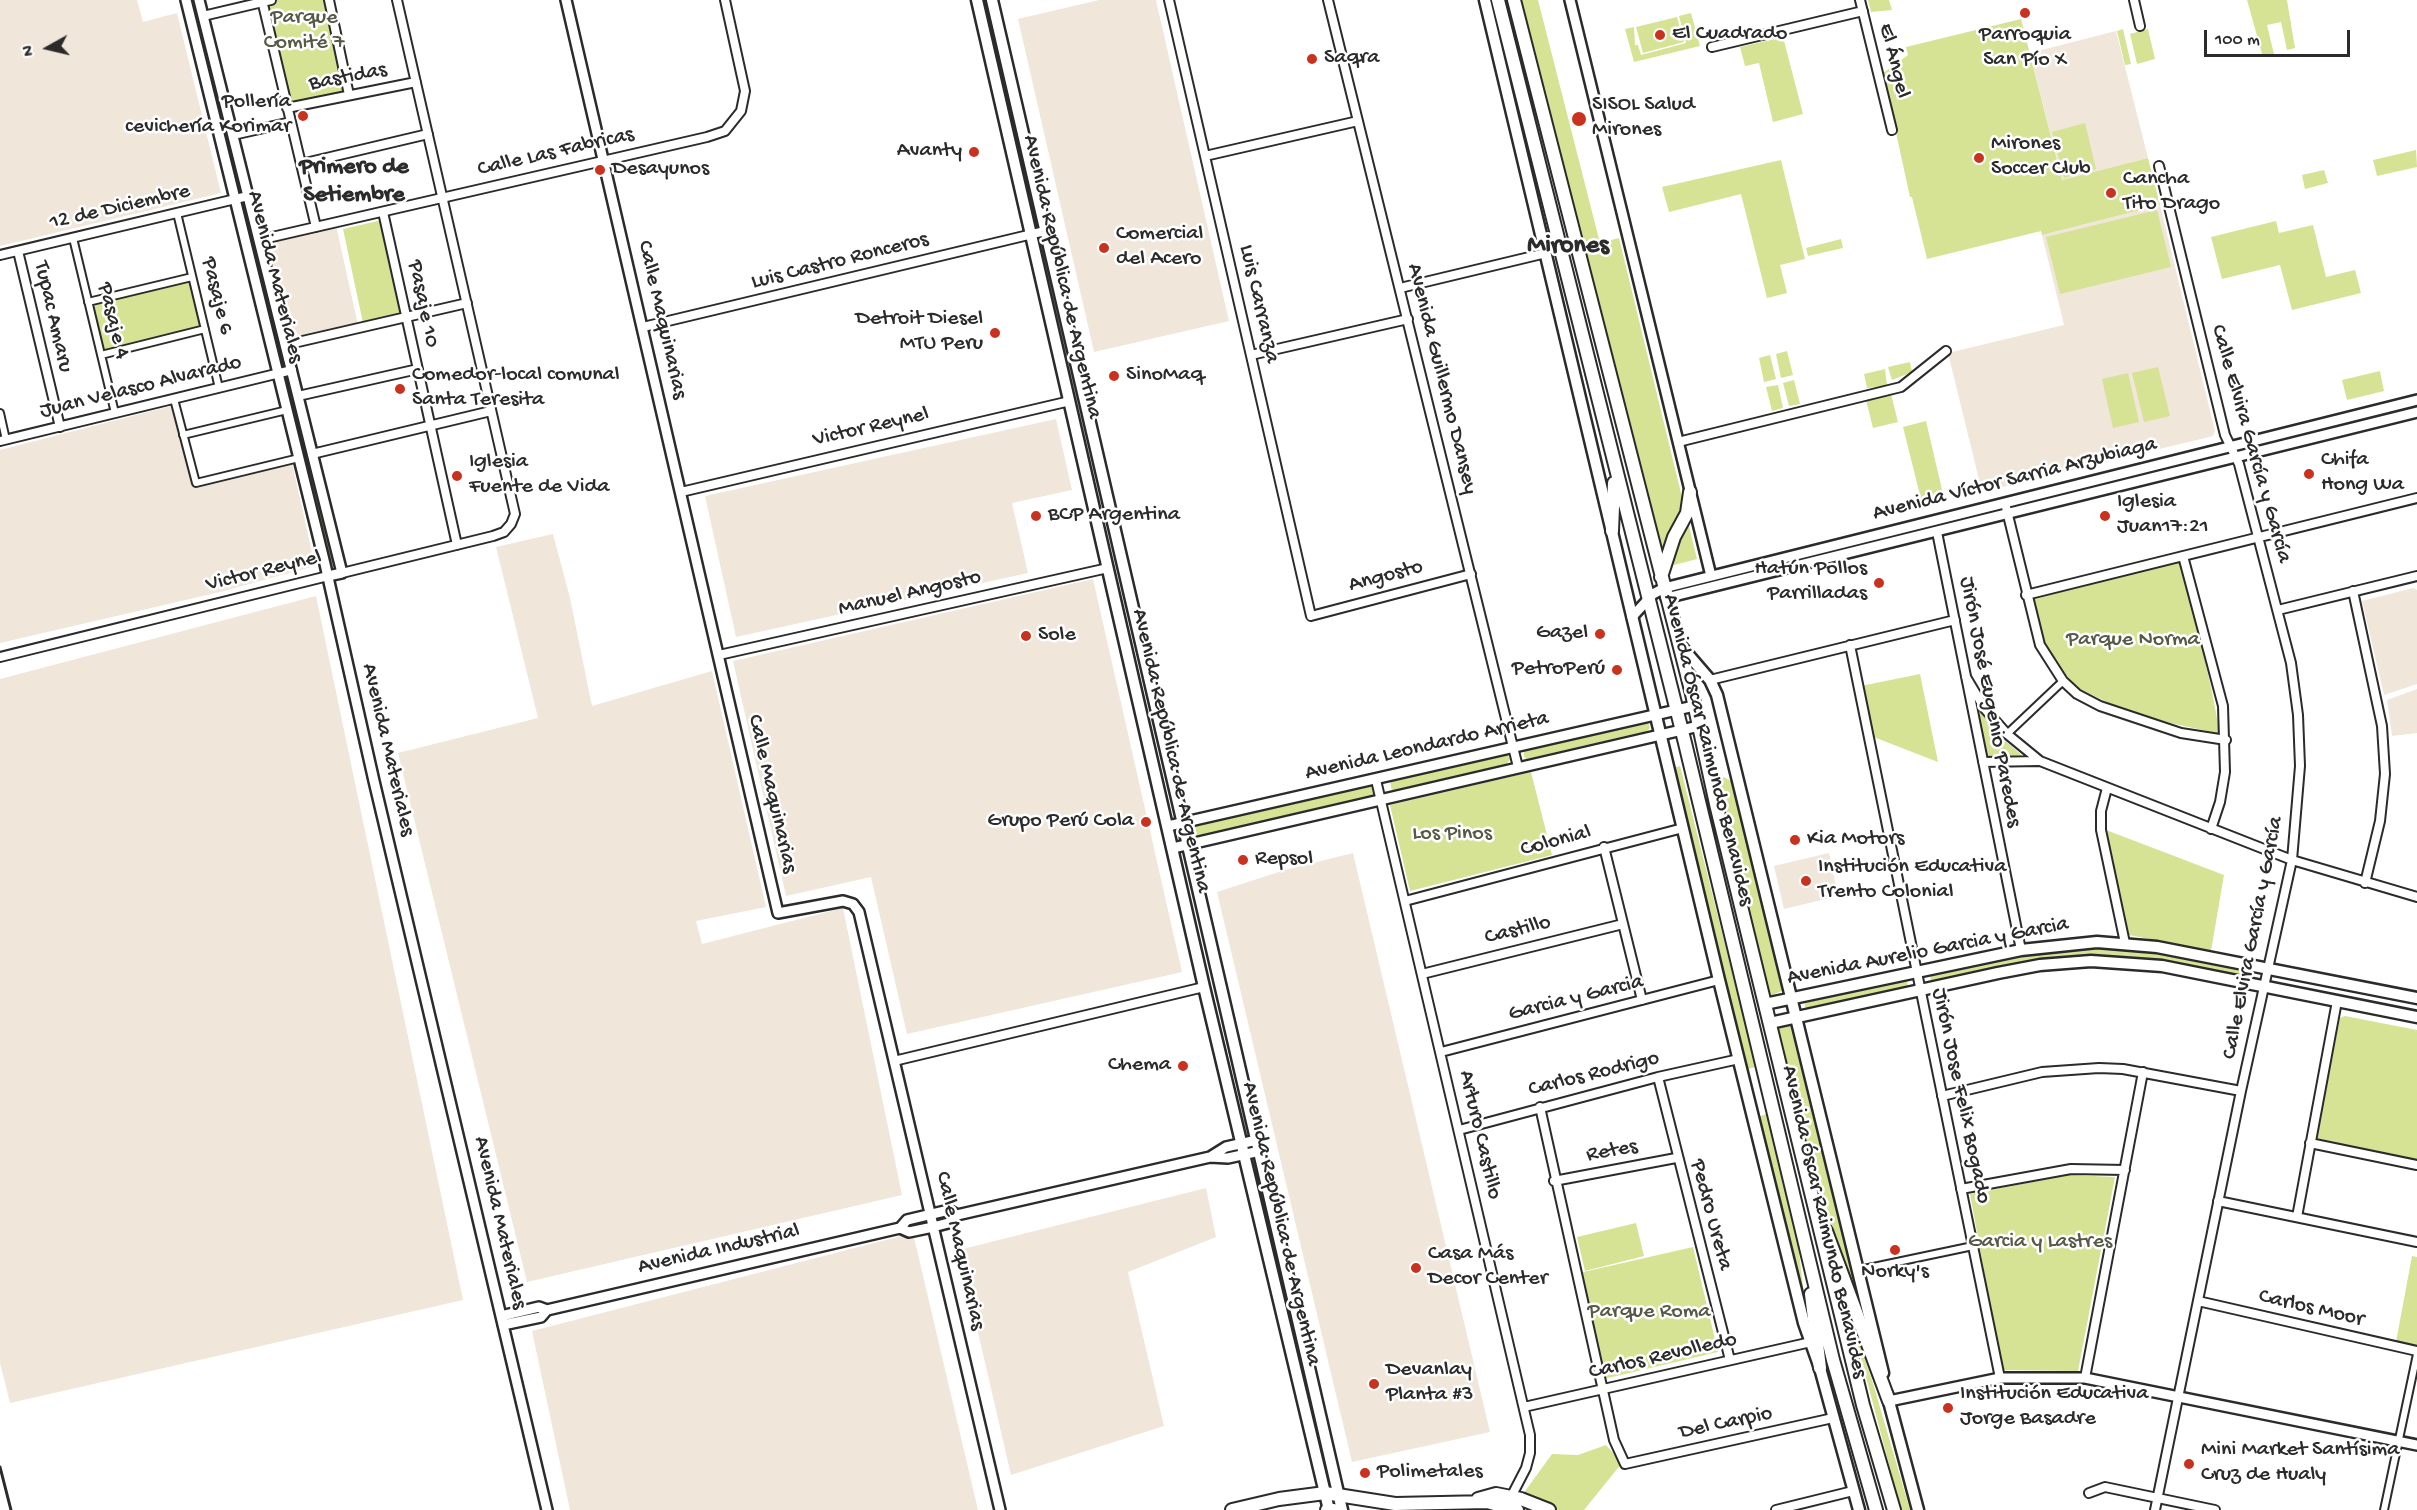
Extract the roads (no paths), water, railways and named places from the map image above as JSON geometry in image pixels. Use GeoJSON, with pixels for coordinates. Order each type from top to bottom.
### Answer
{"type":"FeatureCollection","features":[{"type":"Feature","properties":{"kind":"main road","name":"Avenida República de Argentina"},"geometry":{"type":"LineString","coordinates":[[977,0],[1204,987],[1328,1510]]}},
{"type":"Feature","properties":{"kind":"main road","name":"Avenida República de Argentina"},"geometry":{"type":"LineString","coordinates":[[992,0],[1342,1510]]}},
{"type":"Feature","properties":{"kind":"main road","name":"Avenida Óscar Raimundo Benavides"},"geometry":{"type":"LineString","coordinates":[[1485,0],[1719,980],[1811,1342],[1859,1510]]}},
{"type":"Feature","properties":{"kind":"main road","name":"Avenida Óscar Raimundo Benavides"},"geometry":{"type":"LineString","coordinates":[[1498,0],[1681,730],[1833,1360],[1876,1510]]}},
{"type":"Feature","properties":{"kind":"main road","name":"Avenida Óscar Raimundo Benavides"},"geometry":{"type":"LineString","coordinates":[[1514,0],[1679,644],[1863,1405],[1894,1510]]}},
{"type":"Feature","properties":{"kind":"main road"},"geometry":{"type":"LineString","coordinates":[[1611,531],[1615,470]]}},
{"type":"Feature","properties":{"kind":"main road"},"geometry":{"type":"LineString","coordinates":[[1664,587],[1674,537],[1687,513],[1690,492]]}},
{"type":"Feature","properties":{"kind":"main road","name":"Avenida Óscar Raimundo Benavides"},"geometry":{"type":"LineString","coordinates":[[1679,644],[1710,680],[1918,1510]]}},
{"type":"Feature","properties":{"kind":"main road","name":"Avenida Aurelio Garcia y Garcia"},"geometry":{"type":"LineString","coordinates":[[1765,1004],[2021,950],[2072,944],[2125,943],[2268,968],[2417,998]]}},
{"type":"Feature","properties":{"kind":"main road","name":"Avenida Aurelio Garcia y Garcia"},"geometry":{"type":"LineString","coordinates":[[1770,1023],[2040,965],[2091,961],[2138,963],[2417,1017]]}},
{"type":"Feature","properties":{"kind":"main road"},"geometry":{"type":"LineString","coordinates":[[1811,1197],[1889,1401]]}},
{"type":"Feature","properties":{"kind":"main road"},"geometry":{"type":"LineString","coordinates":[[1801,1221],[1820,1368]]}},
{"type":"Feature","properties":{"kind":"main road"},"geometry":{"type":"LineString","coordinates":[[1232,1510],[1279,1499],[1325,1493],[1395,1504],[1444,1506],[1496,1494],[1549,1510]]}},
{"type":"Feature","properties":{"kind":"main road"},"geometry":{"type":"LineString","coordinates":[[1470,1501],[1497,1504],[1517,1510]]}},
{"type":"Feature","properties":{"kind":"main road"},"geometry":{"type":"LineString","coordinates":[[1328,1510],[1334,1510]]}},
{"type":"Feature","properties":{"kind":"street","name":"Avenida Materiales"},"geometry":{"type":"LineString","coordinates":[[186,0],[328,576],[548,1510]]}},
{"type":"Feature","properties":{"kind":"street","name":"Avenida Materiales"},"geometry":{"type":"LineString","coordinates":[[199,0],[342,573]]}},
{"type":"Feature","properties":{"kind":"street"},"geometry":{"type":"LineString","coordinates":[[203,16],[271,0]]}},
{"type":"Feature","properties":{"kind":"street"},"geometry":{"type":"LineString","coordinates":[[328,0],[349,95]]}},
{"type":"Feature","properties":{"kind":"street"},"geometry":{"type":"LineString","coordinates":[[312,453],[491,411],[397,0]]}},
{"type":"Feature","properties":{"kind":"street","name":"Calle Maquinarias"},"geometry":{"type":"LineString","coordinates":[[566,0],[778,913],[831,901],[853,904],[863,923],[1000,1510]]}},
{"type":"Feature","properties":{"kind":"street","name":"Calle Las Fabricas"},"geometry":{"type":"LineString","coordinates":[[259,240],[716,135],[737,119],[745,91],[725,0]]}},
{"type":"Feature","properties":{"kind":"street","name":"Luis Carranza"},"geometry":{"type":"LineString","coordinates":[[1169,0],[1311,616]]}},
{"type":"Feature","properties":{"kind":"street","name":"Avenida Guillermo Dansey"},"geometry":{"type":"LineString","coordinates":[[1328,0],[1518,767]]}},
{"type":"Feature","properties":{"kind":"street"},"geometry":{"type":"LineString","coordinates":[[1570,0],[1711,576]]}},
{"type":"Feature","properties":{"kind":"street","name":"El Ángel"},"geometry":{"type":"LineString","coordinates":[[1860,0],[1892,130]]}},
{"type":"Feature","properties":{"kind":"street"},"geometry":{"type":"LineString","coordinates":[[2133,0],[2140,26]]}},
{"type":"Feature","properties":{"kind":"street"},"geometry":{"type":"LineString","coordinates":[[262,1],[316,227]]}},
{"type":"Feature","properties":{"kind":"street"},"geometry":{"type":"LineString","coordinates":[[1712,47],[1863,11]]}},
{"type":"Feature","properties":{"kind":"street","name":"Bastidas"},"geometry":{"type":"LineString","coordinates":[[287,108],[416,82]]}},
{"type":"Feature","properties":{"kind":"street"},"geometry":{"type":"LineString","coordinates":[[1206,156],[1358,121]]}},
{"type":"Feature","properties":{"kind":"street"},"geometry":{"type":"LineString","coordinates":[[233,135],[291,122]]}},
{"type":"Feature","properties":{"kind":"street"},"geometry":{"type":"LineString","coordinates":[[301,164],[428,134]]}},
{"type":"Feature","properties":{"kind":"street","name":"Calle Elvira García y García"},"geometry":{"type":"LineString","coordinates":[[2155,1510],[2241,1091],[2292,860],[2300,766],[2298,715],[2291,663],[2236,458],[2229,447],[2159,166]]}},
{"type":"Feature","properties":{"kind":"street","name":"12 de Diciembre"},"geometry":{"type":"LineString","coordinates":[[0,255],[248,196]]}},
{"type":"Feature","properties":{"kind":"street","name":"Pasaje 10"},"geometry":{"type":"LineString","coordinates":[[383,212],[457,545]]}},
{"type":"Feature","properties":{"kind":"street","name":"Pasaje 6"},"geometry":{"type":"LineString","coordinates":[[177,213],[219,388]]}},
{"type":"Feature","properties":{"kind":"street","name":"Luis Castro Ronceros"},"geometry":{"type":"LineString","coordinates":[[643,327],[1045,231]]}},
{"type":"Feature","properties":{"kind":"street","name":"Pasaje 4"},"geometry":{"type":"LineString","coordinates":[[73,238],[115,413]]}},
{"type":"Feature","properties":{"kind":"street","name":"Tupac Amaru"},"geometry":{"type":"LineString","coordinates":[[18,251],[60,427]]}},
{"type":"Feature","properties":{"kind":"street"},"geometry":{"type":"LineString","coordinates":[[1400,288],[1546,254]]}},
{"type":"Feature","properties":{"kind":"street"},"geometry":{"type":"LineString","coordinates":[[88,302],[192,277]]}},
{"type":"Feature","properties":{"kind":"street"},"geometry":{"type":"LineString","coordinates":[[285,345],[467,303]]}},
{"type":"Feature","properties":{"kind":"street"},"geometry":{"type":"LineString","coordinates":[[1251,355],[1408,319]]}},
{"type":"Feature","properties":{"kind":"street"},"geometry":{"type":"LineString","coordinates":[[101,355],[205,329]]}},
{"type":"Feature","properties":{"kind":"street"},"geometry":{"type":"LineString","coordinates":[[1678,442],[1901,387],[1946,351]]}},
{"type":"Feature","properties":{"kind":"street"},"geometry":{"type":"LineString","coordinates":[[298,396],[418,369]]}},
{"type":"Feature","properties":{"kind":"street","name":"Juan Velasco Alvarado"},"geometry":{"type":"LineString","coordinates":[[3,441],[292,370]]}},
{"type":"Feature","properties":{"kind":"street"},"geometry":{"type":"LineString","coordinates":[[174,399],[196,483],[299,458]]}},
{"type":"Feature","properties":{"kind":"street","name":"Avenida Víctor Sarria Arzubiaga"},"geometry":{"type":"LineString","coordinates":[[1632,617],[1648,598],[1664,587],[2417,400]]}},
{"type":"Feature","properties":{"kind":"street","name":"Victor Reynel"},"geometry":{"type":"LineString","coordinates":[[681,492],[1070,401]]}},
{"type":"Feature","properties":{"kind":"street"},"geometry":{"type":"LineString","coordinates":[[183,435],[287,410]]}},
{"type":"Feature","properties":{"kind":"street","name":"Victor Reynel"},"geometry":{"type":"LineString","coordinates":[[0,657],[504,532],[512,524],[515,514],[491,411]]}},
{"type":"Feature","properties":{"kind":"street"},"geometry":{"type":"LineString","coordinates":[[0,412],[3,441]]}},
{"type":"Feature","properties":{"kind":"street","name":"Avenida Víctor Sarria Arzubiaga"},"geometry":{"type":"LineString","coordinates":[[1664,587],[1937,532],[2417,412]]}},
{"type":"Feature","properties":{"kind":"street"},"geometry":{"type":"LineString","coordinates":[[2026,595],[2417,498]]}},
{"type":"Feature","properties":{"kind":"street"},"geometry":{"type":"LineString","coordinates":[[2005,503],[2040,645],[2063,681],[2088,700],[2142,721],[2181,733],[2226,740]]}},
{"type":"Feature","properties":{"kind":"street","name":"Jirón José Eugenio Paredes"},"geometry":{"type":"LineString","coordinates":[[1937,532],[2021,950]]}},
{"type":"Feature","properties":{"kind":"street"},"geometry":{"type":"LineString","coordinates":[[2183,556],[2223,706],[2226,740],[2220,802],[2211,829]]}},
{"type":"Feature","properties":{"kind":"street","name":"Manuel Angosto"},"geometry":{"type":"LineString","coordinates":[[719,655],[1108,568]]}},
{"type":"Feature","properties":{"kind":"street","name":"Angosto"},"geometry":{"type":"LineString","coordinates":[[1311,616],[1471,574]]}},
{"type":"Feature","properties":{"kind":"street"},"geometry":{"type":"LineString","coordinates":[[2278,610],[2417,576]]}},
{"type":"Feature","properties":{"kind":"street"},"geometry":{"type":"LineString","coordinates":[[2353,591],[2382,726],[2385,774],[2380,821],[2365,883]]}},
{"type":"Feature","properties":{"kind":"street"},"geometry":{"type":"LineString","coordinates":[[1710,680],[1955,620]]}},
{"type":"Feature","properties":{"kind":"street","name":"Jirón Jose Felix Bogado"},"geometry":{"type":"LineString","coordinates":[[1850,645],[2000,1378]]}},
{"type":"Feature","properties":{"kind":"street"},"geometry":{"type":"LineString","coordinates":[[1966,677],[1985,709],[2007,734],[2040,762],[2292,860],[2417,897]]}},
{"type":"Feature","properties":{"kind":"street"},"geometry":{"type":"LineString","coordinates":[[2007,734],[2063,681]]}},
{"type":"Feature","properties":{"kind":"street","name":"Avenida Leondardo Arrieta"},"geometry":{"type":"LineString","coordinates":[[1168,826],[1694,706]]}},
{"type":"Feature","properties":{"kind":"street","name":"Avenida Leondardo Arrieta"},"geometry":{"type":"LineString","coordinates":[[1173,848],[1699,726]]}},
{"type":"Feature","properties":{"kind":"street"},"geometry":{"type":"LineString","coordinates":[[1983,762],[2040,762]]}},
{"type":"Feature","properties":{"kind":"street","name":"Arturo Castillo"},"geometry":{"type":"LineString","coordinates":[[1376,780],[1530,1435],[1530,1454],[1511,1497]]}},
{"type":"Feature","properties":{"kind":"street"},"geometry":{"type":"LineString","coordinates":[[2107,788],[2102,802],[2100,820],[2125,943]]}},
{"type":"Feature","properties":{"kind":"street","name":"Colonial"},"geometry":{"type":"LineString","coordinates":[[1405,901],[1683,828]]}},
{"type":"Feature","properties":{"kind":"street"},"geometry":{"type":"LineString","coordinates":[[1605,847],[1642,1000]]}},
{"type":"Feature","properties":{"kind":"street","name":"Castillo"},"geometry":{"type":"LineString","coordinates":[[1422,974],[1623,924]]}},
{"type":"Feature","properties":{"kind":"street","name":"Garcia y Garcia"},"geometry":{"type":"LineString","coordinates":[[1441,1052],[1719,980]]}},
{"type":"Feature","properties":{"kind":"street"},"geometry":{"type":"LineString","coordinates":[[894,1061],[1204,987]]}},
{"type":"Feature","properties":{"kind":"street"},"geometry":{"type":"LineString","coordinates":[[2297,1217],[2337,1001]]}},
{"type":"Feature","properties":{"kind":"street","name":"Carlos Rodrigo"},"geometry":{"type":"LineString","coordinates":[[1459,1130],[1658,1077],[1739,1059]]}},
{"type":"Feature","properties":{"kind":"street"},"geometry":{"type":"LineString","coordinates":[[1942,1096],[2042,1072],[2099,1068],[2143,1072],[2241,1091]]}},
{"type":"Feature","properties":{"kind":"street"},"geometry":{"type":"LineString","coordinates":[[2085,1378],[2143,1072]]}},
{"type":"Feature","properties":{"kind":"street","name":"Pedro Ureta"},"geometry":{"type":"LineString","coordinates":[[1658,1077],[1676,1158],[1730,1360]]}},
{"type":"Feature","properties":{"kind":"street"},"geometry":{"type":"LineString","coordinates":[[1540,1107],[1554,1180],[1603,1390]]}},
{"type":"Feature","properties":{"kind":"street","name":"Avenida Industrial"},"geometry":{"type":"LineString","coordinates":[[1210,1157],[1217,1150],[1257,1140]]}},
{"type":"Feature","properties":{"kind":"street"},"geometry":{"type":"LineString","coordinates":[[2310,1143],[2417,1165]]}},
{"type":"Feature","properties":{"kind":"street","name":"Avenida Industrial"},"geometry":{"type":"LineString","coordinates":[[900,1228],[909,1232],[933,1227],[952,1222],[957,1215],[1210,1157],[1228,1158],[1260,1151]]}},
{"type":"Feature","properties":{"kind":"street","name":"Retes"},"geometry":{"type":"LineString","coordinates":[[1554,1180],[1676,1158]]}},
{"type":"Feature","properties":{"kind":"street"},"geometry":{"type":"LineString","coordinates":[[1961,1189],[2071,1169],[2125,1170]]}},
{"type":"Feature","properties":{"kind":"street"},"geometry":{"type":"LineString","coordinates":[[2218,1201],[2417,1242]]}},
{"type":"Feature","properties":{"kind":"street","name":"Avenida Industrial"},"geometry":{"type":"LineString","coordinates":[[502,1321],[539,1307],[547,1310],[900,1228],[907,1220],[949,1210],[957,1215]]}},
{"type":"Feature","properties":{"kind":"street"},"geometry":{"type":"LineString","coordinates":[[1859,1270],[1973,1246]]}},
{"type":"Feature","properties":{"kind":"street","name":"Carlos Moor"},"geometry":{"type":"LineString","coordinates":[[2198,1302],[2417,1352]]}},
{"type":"Feature","properties":{"kind":"street","name":"Carlos Revolledo"},"geometry":{"type":"LineString","coordinates":[[1524,1407],[1811,1342]]}},
{"type":"Feature","properties":{"kind":"street"},"geometry":{"type":"LineString","coordinates":[[2384,1510],[2417,1352]]}},
{"type":"Feature","properties":{"kind":"street"},"geometry":{"type":"LineString","coordinates":[[1889,1401],[2000,1378],[2085,1378],[2417,1445]]}},
{"type":"Feature","properties":{"kind":"street","name":"Del Carpio"},"geometry":{"type":"LineString","coordinates":[[1603,1390],[1614,1440],[1625,1464],[1833,1418]]}},
{"type":"Feature","properties":{"kind":"street"},"geometry":{"type":"LineString","coordinates":[[2089,1493],[2105,1486],[2216,1510]]}},
{"type":"Feature","properties":{"kind":"street"},"geometry":{"type":"LineString","coordinates":[[1776,1510],[1853,1491]]}},
{"type":"Feature","properties":{"kind":"railway"},"geometry":{"type":"LineString","coordinates":[[0,1467],[11,1510]]}},
{"type":"Feature","properties":{"kind":"place","name":"Parroquia San Pío X"},"geometry":{"type":"Point","coordinates":[2025,13]}},
{"type":"Feature","properties":{"kind":"place","name":"El Cuadrado"},"geometry":{"type":"Point","coordinates":[1660,35]}},
{"type":"Feature","properties":{"kind":"place","name":"Saqra"},"geometry":{"type":"Point","coordinates":[1312,59]}},
{"type":"Feature","properties":{"kind":"place","name":"Pollería cevichería Korimar"},"geometry":{"type":"Point","coordinates":[303,116]}},
{"type":"Feature","properties":{"kind":"place","name":"SISOL Salud Mirones"},"geometry":{"type":"Point","coordinates":[1579,119]}},
{"type":"Feature","properties":{"kind":"place","name":"Avanty"},"geometry":{"type":"Point","coordinates":[974,152]}},
{"type":"Feature","properties":{"kind":"place","name":"Mirones Soccer Club"},"geometry":{"type":"Point","coordinates":[1979,158]}},
{"type":"Feature","properties":{"kind":"place","name":"Desayunos"},"geometry":{"type":"Point","coordinates":[600,170]}},
{"type":"Feature","properties":{"kind":"place","name":"Cancha Tito Drago"},"geometry":{"type":"Point","coordinates":[2111,193]}},
{"type":"Feature","properties":{"kind":"place","name":"Comercial del Acero"},"geometry":{"type":"Point","coordinates":[1104,248]}},
{"type":"Feature","properties":{"kind":"place","name":"Detroit Diesel MTU Peru"},"geometry":{"type":"Point","coordinates":[995,333]}},
{"type":"Feature","properties":{"kind":"place","name":"SinoMaq"},"geometry":{"type":"Point","coordinates":[1114,376]}},
{"type":"Feature","properties":{"kind":"place","name":"Comedor-local comunal Santa Teresita"},"geometry":{"type":"Point","coordinates":[400,389]}},
{"type":"Feature","properties":{"kind":"place","name":"Chifa Hong Wa"},"geometry":{"type":"Point","coordinates":[2309,474]}},
{"type":"Feature","properties":{"kind":"place","name":"Iglesia Fuente de Vida"},"geometry":{"type":"Point","coordinates":[457,476]}},
{"type":"Feature","properties":{"kind":"place","name":"BCP Argentina"},"geometry":{"type":"Point","coordinates":[1036,516]}},
{"type":"Feature","properties":{"kind":"place","name":"Iglesia Juan17:21"},"geometry":{"type":"Point","coordinates":[2105,516]}},
{"type":"Feature","properties":{"kind":"place","name":"Hatún Pollos Parrilladas"},"geometry":{"type":"Point","coordinates":[1879,583]}},
{"type":"Feature","properties":{"kind":"place","name":"Gazel"},"geometry":{"type":"Point","coordinates":[1600,634]}},
{"type":"Feature","properties":{"kind":"place","name":"Sole"},"geometry":{"type":"Point","coordinates":[1026,636]}},
{"type":"Feature","properties":{"kind":"place","name":"PetroPerú"},"geometry":{"type":"Point","coordinates":[1617,670]}},
{"type":"Feature","properties":{"kind":"place","name":"Grupo Perú Cola"},"geometry":{"type":"Point","coordinates":[1146,822]}},
{"type":"Feature","properties":{"kind":"place","name":"Kia Motors"},"geometry":{"type":"Point","coordinates":[1795,840]}},
{"type":"Feature","properties":{"kind":"place","name":"Repsol"},"geometry":{"type":"Point","coordinates":[1243,860]}},
{"type":"Feature","properties":{"kind":"place","name":"Institución Educativa Trento Colonial"},"geometry":{"type":"Point","coordinates":[1806,881]}},
{"type":"Feature","properties":{"kind":"place","name":"Chema"},"geometry":{"type":"Point","coordinates":[1183,1066]}},
{"type":"Feature","properties":{"kind":"place","name":"Norky's"},"geometry":{"type":"Point","coordinates":[1895,1250]}},
{"type":"Feature","properties":{"kind":"place","name":"Casa Más Decor Center"},"geometry":{"type":"Point","coordinates":[1416,1268]}},
{"type":"Feature","properties":{"kind":"place","name":"Devanlay Planta #3"},"geometry":{"type":"Point","coordinates":[1374,1384]}},
{"type":"Feature","properties":{"kind":"place","name":"Institución Educativa Jorge Basadre"},"geometry":{"type":"Point","coordinates":[1948,1408]}},
{"type":"Feature","properties":{"kind":"place","name":"Mini Market Santísima Cruz de Hualy"},"geometry":{"type":"Point","coordinates":[2189,1464]}},
{"type":"Feature","properties":{"kind":"place","name":"Polimetales"},"geometry":{"type":"Point","coordinates":[1365,1473]}},
{"type":"Feature","properties":{"kind":"district","name":"Primero de Setiembre"},"geometry":{"type":"Point","coordinates":[354,182]}},
{"type":"Feature","properties":{"kind":"district","name":"Mirones"},"geometry":{"type":"Point","coordinates":[1568,247]}},
{"type":"Feature","properties":{"kind":"park label","name":"Parque Comité 7"},"geometry":{"type":"Point","coordinates":[304,32]}},
{"type":"Feature","properties":{"kind":"park label","name":"Parque Norma"},"geometry":{"type":"Point","coordinates":[2133,641]}},
{"type":"Feature","properties":{"kind":"park label","name":"Los Pinos"},"geometry":{"type":"Point","coordinates":[1452,835]}},
{"type":"Feature","properties":{"kind":"park label","name":"Garcia y Lastres"},"geometry":{"type":"Point","coordinates":[2040,1243]}},
{"type":"Feature","properties":{"kind":"park label","name":"Parque Roma"},"geometry":{"type":"Point","coordinates":[1649,1313]}}]}
